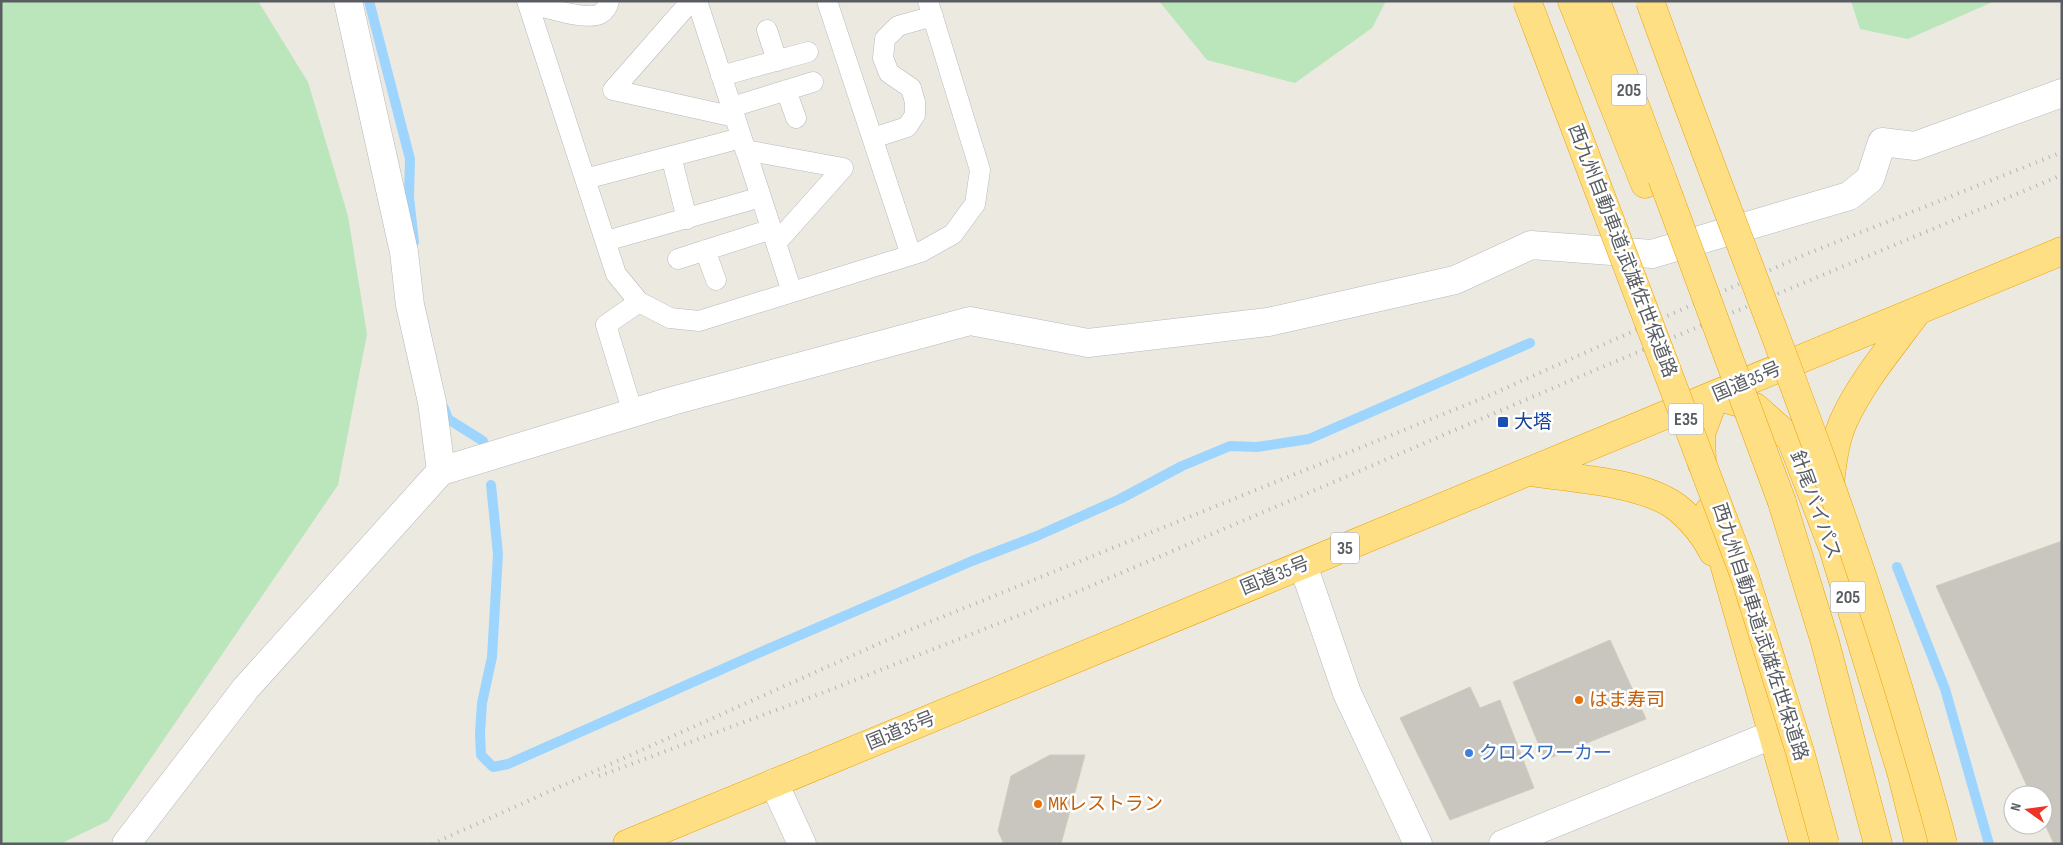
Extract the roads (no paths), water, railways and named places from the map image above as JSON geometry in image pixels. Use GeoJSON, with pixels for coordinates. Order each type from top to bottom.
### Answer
{"type":"FeatureCollection","features":[{"type":"Feature","properties":{"kind":"highway","name":"西九州自動車道;武雄佐世保道路"},"geometry":{"type":"LineString","coordinates":[[1527,1],[1744,574],[1800,752],[1825,844]]}},
{"type":"Feature","properties":{"kind":"highway"},"geometry":{"type":"LineString","coordinates":[[1572,1],[1654,181]]}},
{"type":"Feature","properties":{"kind":"highway","name":"205"},"geometry":{"type":"LineString","coordinates":[[1596,1],[1654,181],[1772,503],[1826,642],[1878,844]]}},
{"type":"Feature","properties":{"kind":"highway"},"geometry":{"type":"LineString","coordinates":[[1650,1],[1703,150],[1832,488],[1886,647],[1943,844]]}},
{"type":"Feature","properties":{"kind":"highway","name":"国道35号"},"geometry":{"type":"LineString","coordinates":[[627,844],[2062,251]]}},
{"type":"Feature","properties":{"kind":"highway"},"geometry":{"type":"LineString","coordinates":[[1833,548],[1828,498],[1833,457],[1844,420],[1864,384],[1917,312]]}},
{"type":"Feature","properties":{"kind":"highway"},"geometry":{"type":"LineString","coordinates":[[1715,396],[1702,434],[1702,486],[1804,844]]}},
{"type":"Feature","properties":{"kind":"highway","name":"針尾バイパス"},"geometry":{"type":"LineString","coordinates":[[1715,396],[1755,407],[1791,439],[1833,548],[1902,776],[1920,844]]}},
{"type":"Feature","properties":{"kind":"highway"},"geometry":{"type":"LineString","coordinates":[[1529,472],[1611,484],[1648,492],[1679,509],[1704,535],[1729,582]]}},
{"type":"Feature","properties":{"kind":"highway"},"geometry":{"type":"LineString","coordinates":[[1772,503],[1858,844]]}},
{"type":"Feature","properties":{"kind":"street"},"geometry":{"type":"LineString","coordinates":[[348,1],[404,252],[410,305],[432,402],[441,471]]}},
{"type":"Feature","properties":{"kind":"street"},"geometry":{"type":"LineString","coordinates":[[126,844],[246,688],[441,471],[633,413],[970,321],[1088,343],[1268,322],[1454,280],[1531,245],[1652,254],[1849,196],[1870,179],[1882,142],[1916,146],[2062,93]]}},
{"type":"Feature","properties":{"kind":"street"},"geometry":{"type":"LineString","coordinates":[[1303,565],[1347,693],[1418,844]]}},
{"type":"Feature","properties":{"kind":"street"},"geometry":{"type":"LineString","coordinates":[[1503,844],[1774,734]]}},
{"type":"Feature","properties":{"kind":"street"},"geometry":{"type":"LineString","coordinates":[[774,783],[802,844]]}},
{"type":"Feature","properties":{"kind":"lane"},"geometry":{"type":"LineString","coordinates":[[528,2],[587,16],[600,14],[608,6],[609,1]]}},
{"type":"Feature","properties":{"kind":"lane"},"geometry":{"type":"LineString","coordinates":[[691,1],[613,90],[733,112],[786,90],[813,82]]}},
{"type":"Feature","properties":{"kind":"lane"},"geometry":{"type":"LineString","coordinates":[[697,1],[792,292]]}},
{"type":"Feature","properties":{"kind":"lane"},"geometry":{"type":"LineString","coordinates":[[828,1],[912,255]]}},
{"type":"Feature","properties":{"kind":"lane"},"geometry":{"type":"LineString","coordinates":[[528,2],[616,274],[639,302],[670,318],[699,321],[922,252],[953,234],[975,204],[980,170],[930,9],[898,26],[885,39],[883,58],[889,73],[911,88],[915,102],[915,115],[907,127],[873,138]]}},
{"type":"Feature","properties":{"kind":"lane"},"geometry":{"type":"LineString","coordinates":[[766,30],[777,61]]}},
{"type":"Feature","properties":{"kind":"lane"},"geometry":{"type":"LineString","coordinates":[[721,76],[808,52]]}},
{"type":"Feature","properties":{"kind":"lane"},"geometry":{"type":"LineString","coordinates":[[786,90],[796,118]]}},
{"type":"Feature","properties":{"kind":"lane"},"geometry":{"type":"LineString","coordinates":[[585,179],[671,156],[743,144],[843,168],[774,236],[705,250],[678,259]]}},
{"type":"Feature","properties":{"kind":"lane"},"geometry":{"type":"LineString","coordinates":[[671,156],[687,218]]}},
{"type":"Feature","properties":{"kind":"lane"},"geometry":{"type":"LineString","coordinates":[[606,241],[761,198]]}},
{"type":"Feature","properties":{"kind":"lane"},"geometry":{"type":"LineString","coordinates":[[705,250],[716,280]]}},
{"type":"Feature","properties":{"kind":"lane"},"geometry":{"type":"LineString","coordinates":[[633,413],[606,325],[639,302]]}},
{"type":"Feature","properties":{"kind":"waterway"},"geometry":{"type":"LineString","coordinates":[[369,1],[410,159],[409,197],[414,242]]}},
{"type":"Feature","properties":{"kind":"waterway"},"geometry":{"type":"LineString","coordinates":[[491,485],[498,554],[492,657],[482,703],[480,733],[481,755],[493,767],[508,764],[770,648],[972,561],[1037,536],[1120,499],[1182,466],[1230,446],[1257,447],[1309,439],[1530,343]]}},
{"type":"Feature","properties":{"kind":"waterway"},"geometry":{"type":"LineString","coordinates":[[444,408],[448,419],[483,441]]}},
{"type":"Feature","properties":{"kind":"waterway"},"geometry":{"type":"LineString","coordinates":[[1897,567],[1945,689],[1989,844]]}},
{"type":"Feature","properties":{"kind":"railway"},"geometry":{"type":"LineString","coordinates":[[432,844],[905,632],[1488,396],[1804,255],[2062,152]]}},
{"type":"Feature","properties":{"kind":"railway"},"geometry":{"type":"LineString","coordinates":[[599,776],[822,693],[1058,600],[1607,365],[2062,175]]}},
{"type":"Feature","properties":{"kind":"place","name":"大塔"},"geometry":{"type":"Point","coordinates":[1503,422]}},
{"type":"Feature","properties":{"kind":"place","name":"はま寿司"},"geometry":{"type":"Point","coordinates":[1579,700]}},
{"type":"Feature","properties":{"kind":"place","name":"クロスワーカー"},"geometry":{"type":"Point","coordinates":[1469,753]}},
{"type":"Feature","properties":{"kind":"place","name":"MKレストラン"},"geometry":{"type":"Point","coordinates":[1038,804]}}]}
